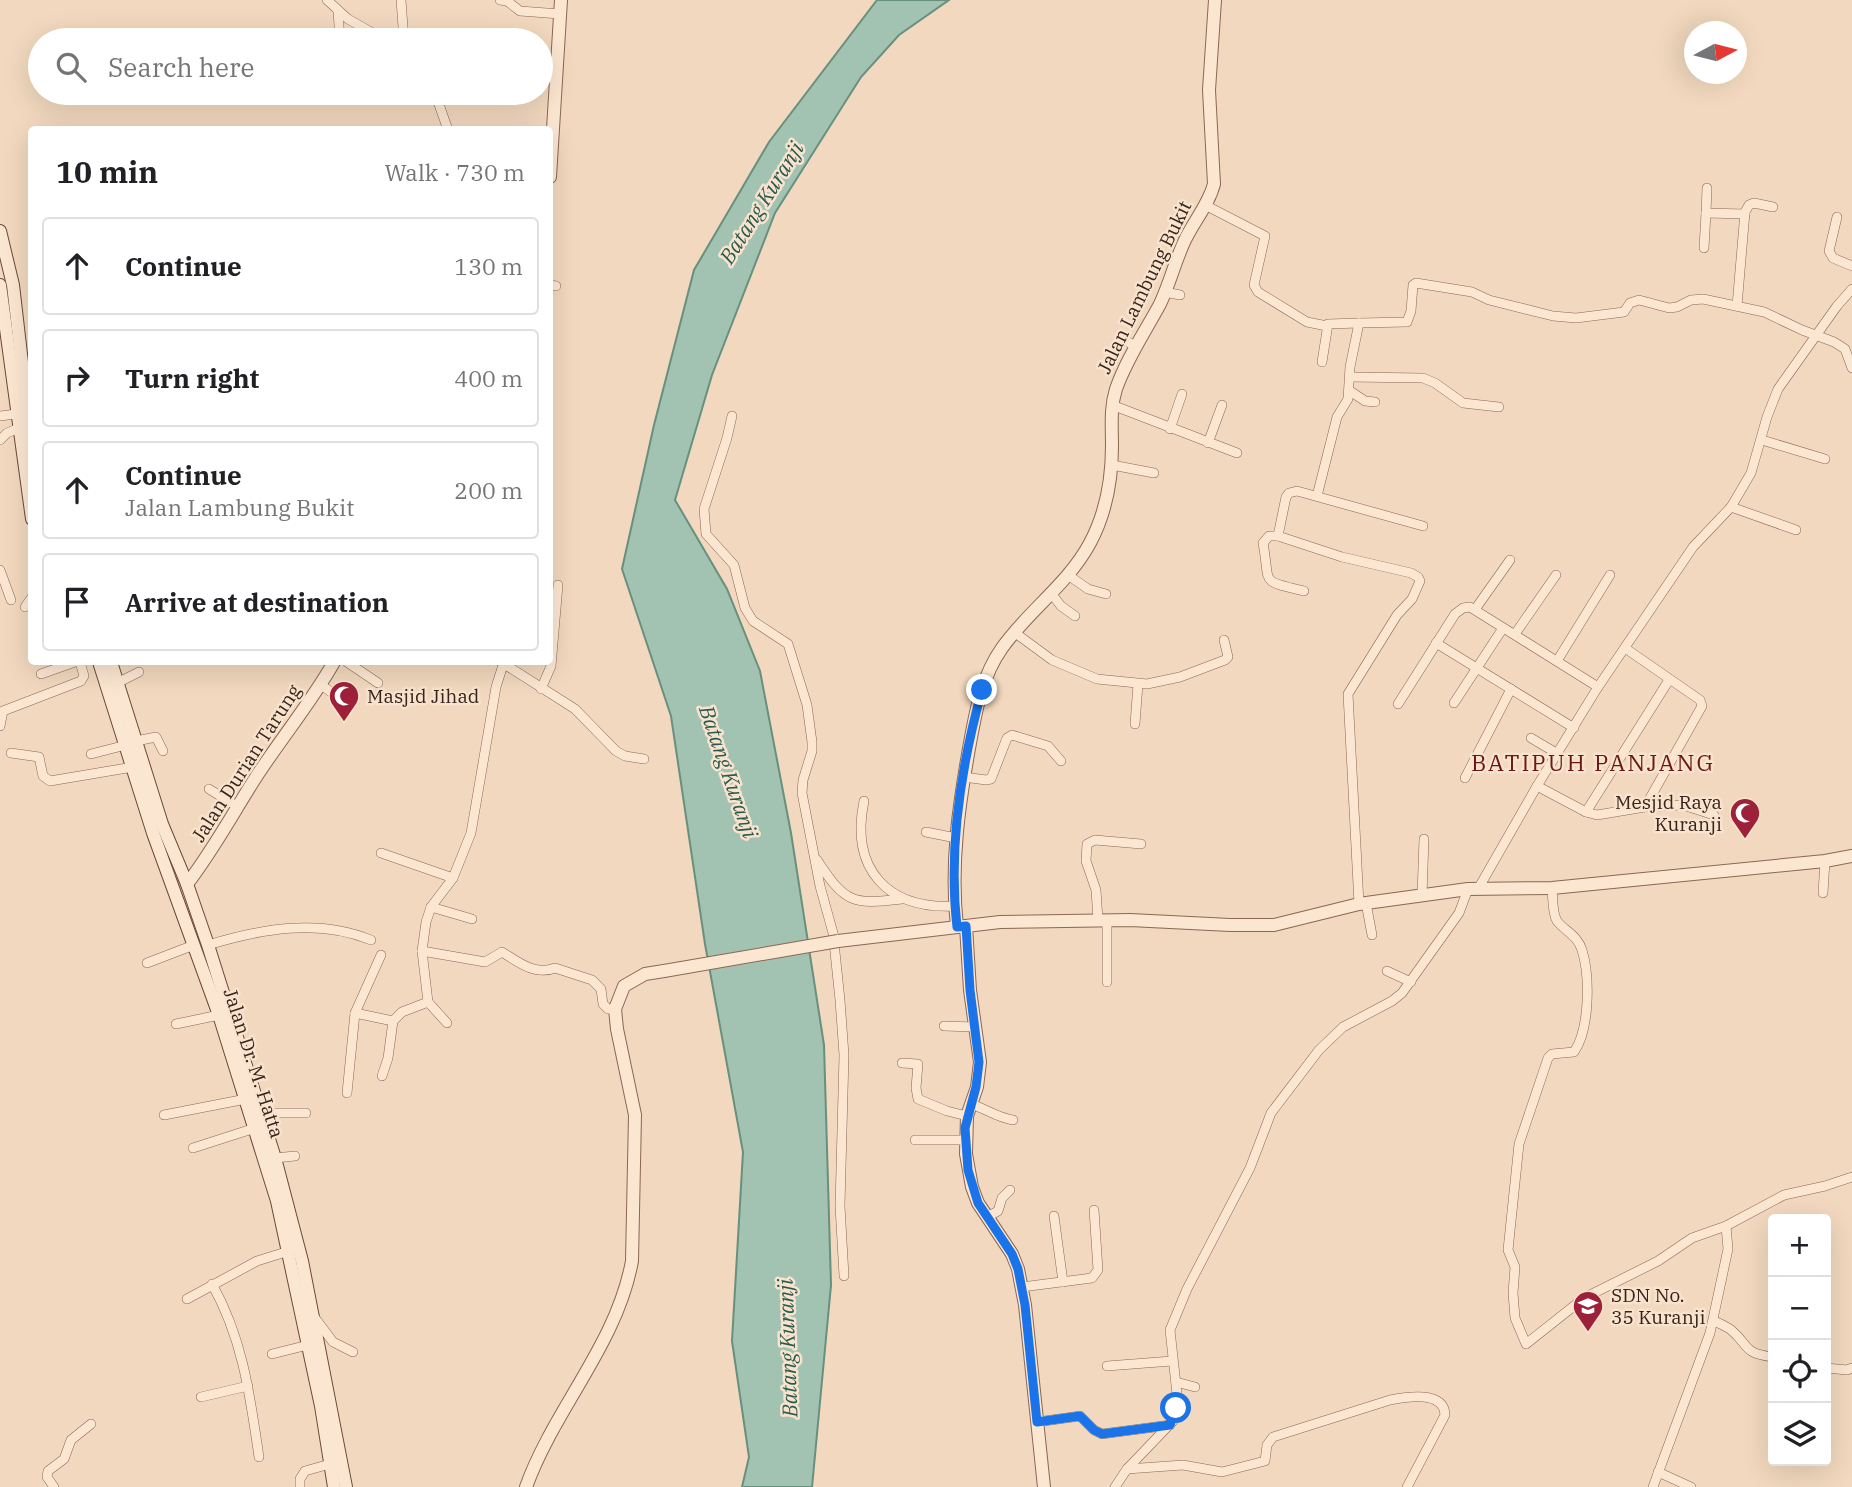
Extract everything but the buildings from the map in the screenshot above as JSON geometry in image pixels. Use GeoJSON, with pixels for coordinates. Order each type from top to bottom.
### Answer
{"type":"FeatureCollection","features":[{"type":"Feature","properties":{"kind":"street"},"geometry":{"type":"LineString","coordinates":[[327,0],[338,11],[366,28]]}},
{"type":"Feature","properties":{"kind":"street"},"geometry":{"type":"LineString","coordinates":[[401,0],[403,28]]}},
{"type":"Feature","properties":{"kind":"street"},"geometry":{"type":"LineString","coordinates":[[500,0],[507,1],[520,11],[561,7],[553,131]]}},
{"type":"Feature","properties":{"kind":"street","name":"Jalan Lambung Bukit"},"geometry":{"type":"LineString","coordinates":[[1044,1487],[1022,1287],[1012,1254],[987,1217],[972,1187],[965,1140],[969,1110],[979,1075],[979,1049],[956,906],[956,838],[974,722],[987,676],[1000,650],[1068,575],[1090,543],[1103,513],[1112,464],[1112,405],[1116,390],[1135,346],[1165,292],[1185,240],[1214,184],[1209,90],[1215,0]]}},
{"type":"Feature","properties":{"kind":"street"},"geometry":{"type":"LineString","coordinates":[[338,11],[339,28]]}},
{"type":"Feature","properties":{"kind":"street"},"geometry":{"type":"LineString","coordinates":[[439,105],[447,126]]}},
{"type":"Feature","properties":{"kind":"street"},"geometry":{"type":"LineString","coordinates":[[1704,248],[1707,188]]}},
{"type":"Feature","properties":{"kind":"street"},"geometry":{"type":"LineString","coordinates":[[1737,306],[1745,214],[1749,205],[1754,203],[1773,207]]}},
{"type":"Feature","properties":{"kind":"street"},"geometry":{"type":"LineString","coordinates":[[1205,205],[1265,236],[1254,285],[1258,292],[1307,322],[1327,326],[1332,323],[1408,322],[1413,285],[1416,284],[1472,292],[1501,304],[1562,317],[1624,312],[1630,303],[1639,300],[1669,307],[1697,299],[1764,312],[1802,330],[1818,334],[1845,349],[1852,368]]}},
{"type":"Feature","properties":{"kind":"street"},"geometry":{"type":"LineString","coordinates":[[1706,213],[1745,214]]}},
{"type":"Feature","properties":{"kind":"street"},"geometry":{"type":"LineString","coordinates":[[1837,216],[1829,251],[1833,258],[1852,266]]}},
{"type":"Feature","properties":{"kind":"street"},"geometry":{"type":"LineString","coordinates":[[0,231],[13,285],[28,414]]}},
{"type":"Feature","properties":{"kind":"street"},"geometry":{"type":"LineString","coordinates":[[0,285],[28,491]]}},
{"type":"Feature","properties":{"kind":"street"},"geometry":{"type":"LineString","coordinates":[[1115,1487],[1126,1469],[1170,1425],[1176,1408],[1176,1382],[1170,1330],[1187,1289],[1250,1168],[1271,1114],[1304,1068],[1343,1027],[1392,1001],[1411,982],[1459,913],[1598,687],[1693,547],[1731,507],[1751,473],[1767,417],[1778,390],[1852,289]]}},
{"type":"Feature","properties":{"kind":"street"},"geometry":{"type":"LineString","coordinates":[[1165,292],[1180,295]]}},
{"type":"Feature","properties":{"kind":"street"},"geometry":{"type":"LineString","coordinates":[[1317,496],[1337,417],[1346,405],[1350,391],[1359,323]]}},
{"type":"Feature","properties":{"kind":"street"},"geometry":{"type":"LineString","coordinates":[[1322,362],[1327,326]]}},
{"type":"Feature","properties":{"kind":"street"},"geometry":{"type":"LineString","coordinates":[[1121,338],[1135,346]]}},
{"type":"Feature","properties":{"kind":"street"},"geometry":{"type":"LineString","coordinates":[[1350,377],[1423,378],[1464,403],[1499,407]]}},
{"type":"Feature","properties":{"kind":"street"},"geometry":{"type":"LineString","coordinates":[[1350,391],[1366,401],[1375,402]]}},
{"type":"Feature","properties":{"kind":"street"},"geometry":{"type":"LineString","coordinates":[[1170,429],[1182,394]]}},
{"type":"Feature","properties":{"kind":"street"},"geometry":{"type":"LineString","coordinates":[[1112,405],[1237,453]]}},
{"type":"Feature","properties":{"kind":"street"},"geometry":{"type":"LineString","coordinates":[[1208,443],[1222,405]]}},
{"type":"Feature","properties":{"kind":"street"},"geometry":{"type":"LineString","coordinates":[[0,416],[16,414]]}},
{"type":"Feature","properties":{"kind":"street"},"geometry":{"type":"LineString","coordinates":[[732,416],[704,509],[706,534],[734,565],[745,608],[753,621],[788,644],[810,724],[813,751],[803,779],[802,793],[822,895],[833,933],[840,1000],[844,1068],[840,1206],[844,1276]]}},
{"type":"Feature","properties":{"kind":"street"},"geometry":{"type":"LineString","coordinates":[[0,440],[6,433],[19,428]]}},
{"type":"Feature","properties":{"kind":"street"},"geometry":{"type":"LineString","coordinates":[[1762,440],[1825,459]]}},
{"type":"Feature","properties":{"kind":"street"},"geometry":{"type":"LineString","coordinates":[[1112,464],[1154,473]]}},
{"type":"Feature","properties":{"kind":"street"},"geometry":{"type":"LineString","coordinates":[[1278,536],[1289,493],[1302,491],[1423,526]]}},
{"type":"Feature","properties":{"kind":"street"},"geometry":{"type":"LineString","coordinates":[[1731,507],[1796,530]]}},
{"type":"Feature","properties":{"kind":"street"},"geometry":{"type":"LineString","coordinates":[[1304,591],[1272,583],[1267,578],[1263,543],[1269,536],[1278,536],[1342,556],[1411,573],[1419,579],[1420,585],[1412,599],[1397,615],[1348,694],[1363,904],[1372,934]]}},
{"type":"Feature","properties":{"kind":"street"},"geometry":{"type":"LineString","coordinates":[[1476,608],[1510,560]]}},
{"type":"Feature","properties":{"kind":"street"},"geometry":{"type":"LineString","coordinates":[[0,570],[11,600]]}},
{"type":"Feature","properties":{"kind":"street"},"geometry":{"type":"LineString","coordinates":[[1068,575],[1088,589],[1106,594]]}},
{"type":"Feature","properties":{"kind":"street"},"geometry":{"type":"LineString","coordinates":[[1515,634],[1556,575]]}},
{"type":"Feature","properties":{"kind":"street"},"geometry":{"type":"LineString","coordinates":[[1557,661],[1610,575]]}},
{"type":"Feature","properties":{"kind":"street"},"geometry":{"type":"LineString","coordinates":[[553,643],[558,585]]}},
{"type":"Feature","properties":{"kind":"street"},"geometry":{"type":"LineString","coordinates":[[1051,593],[1061,606],[1075,616]]}},
{"type":"Feature","properties":{"kind":"street"},"geometry":{"type":"LineString","coordinates":[[25,607],[28,600]]}},
{"type":"Feature","properties":{"kind":"street"},"geometry":{"type":"LineString","coordinates":[[1398,704],[1459,610],[1470,607],[1476,608],[1503,628],[1598,687]]}},
{"type":"Feature","properties":{"kind":"street"},"geometry":{"type":"LineString","coordinates":[[1454,703],[1503,628]]}},
{"type":"Feature","properties":{"kind":"street"},"geometry":{"type":"LineString","coordinates":[[1014,632],[1052,660],[1097,679],[1138,684],[1180,677],[1225,660],[1228,657],[1224,640]]}},
{"type":"Feature","properties":{"kind":"street"},"geometry":{"type":"LineString","coordinates":[[1436,643],[1574,728]]}},
{"type":"Feature","properties":{"kind":"street"},"geometry":{"type":"LineString","coordinates":[[1625,648],[1700,700],[1702,706],[1645,807]]}},
{"type":"Feature","properties":{"kind":"street"},"geometry":{"type":"LineString","coordinates":[[41,674],[68,665]]}},
{"type":"Feature","properties":{"kind":"street"},"geometry":{"type":"LineString","coordinates":[[0,726],[3,711],[81,681],[84,676],[78,665]]}},
{"type":"Feature","properties":{"kind":"street","name":"Jalan Dr. M. Hatta"},"geometry":{"type":"LineString","coordinates":[[100,665],[131,743],[146,789],[165,867],[219,1015],[255,1128],[271,1157],[302,1261],[345,1487]]}},
{"type":"Feature","properties":{"kind":"street","name":"Jalan Dr. M. Hatta"},"geometry":{"type":"LineString","coordinates":[[112,665],[131,743],[133,767],[146,789],[187,884],[261,1113],[334,1487]]}},
{"type":"Feature","properties":{"kind":"street","name":"Jalan Durian Tarung"},"geometry":{"type":"LineString","coordinates":[[187,884],[211,852],[259,773],[326,689],[333,665]]}},
{"type":"Feature","properties":{"kind":"street"},"geometry":{"type":"LineString","coordinates":[[351,665],[378,683]]}},
{"type":"Feature","properties":{"kind":"street"},"geometry":{"type":"LineString","coordinates":[[428,1002],[422,951],[424,929],[431,907],[453,878],[471,833],[502,665]]}},
{"type":"Feature","properties":{"kind":"street"},"geometry":{"type":"LineString","coordinates":[[505,665],[575,709],[616,751],[625,756],[644,759]]}},
{"type":"Feature","properties":{"kind":"street"},"geometry":{"type":"LineString","coordinates":[[541,689],[551,665]]}},
{"type":"Feature","properties":{"kind":"street"},"geometry":{"type":"LineString","coordinates":[[117,682],[139,672]]}},
{"type":"Feature","properties":{"kind":"street"},"geometry":{"type":"LineString","coordinates":[[1586,812],[1669,680]]}},
{"type":"Feature","properties":{"kind":"street"},"geometry":{"type":"LineString","coordinates":[[1135,724],[1138,684]]}},
{"type":"Feature","properties":{"kind":"street"},"geometry":{"type":"LineString","coordinates":[[1465,778],[1510,689]]}},
{"type":"Feature","properties":{"kind":"street"},"geometry":{"type":"LineString","coordinates":[[964,777],[991,779],[1007,738],[1012,736],[1048,746],[1061,761]]}},
{"type":"Feature","properties":{"kind":"street"},"geometry":{"type":"LineString","coordinates":[[91,754],[156,737],[163,751]]}},
{"type":"Feature","properties":{"kind":"street"},"geometry":{"type":"LineString","coordinates":[[1531,738],[1558,754]]}},
{"type":"Feature","properties":{"kind":"street"},"geometry":{"type":"LineString","coordinates":[[11,753],[39,757],[43,776],[50,781],[133,767]]}},
{"type":"Feature","properties":{"kind":"street"},"geometry":{"type":"LineString","coordinates":[[1537,786],[1597,815],[1645,807],[1683,805],[1714,814]]}},
{"type":"Feature","properties":{"kind":"street"},"geometry":{"type":"LineString","coordinates":[[209,789],[238,807]]}},
{"type":"Feature","properties":{"kind":"street"},"geometry":{"type":"LineString","coordinates":[[864,801],[860,826],[865,852],[873,872],[885,888],[915,905],[934,908],[956,906]]}},
{"type":"Feature","properties":{"kind":"street"},"geometry":{"type":"LineString","coordinates":[[926,832],[956,838]]}},
{"type":"Feature","properties":{"kind":"street"},"geometry":{"type":"LineString","coordinates":[[1422,895],[1424,839]]}},
{"type":"Feature","properties":{"kind":"street"},"geometry":{"type":"LineString","coordinates":[[1107,982],[1103,920],[1086,861],[1087,844],[1095,840],[1141,844]]}},
{"type":"Feature","properties":{"kind":"street"},"geometry":{"type":"LineString","coordinates":[[381,853],[453,878]]}},
{"type":"Feature","properties":{"kind":"street"},"geometry":{"type":"LineString","coordinates":[[526,1487],[537,1457],[610,1328],[628,1283],[632,1261],[635,1115],[615,1009],[624,986],[645,974],[838,941],[1000,922],[1103,920],[1274,925],[1363,904],[1422,895],[1473,889],[1552,888],[1825,861],[1852,856]]}},
{"type":"Feature","properties":{"kind":"street"},"geometry":{"type":"LineString","coordinates":[[815,857],[832,883],[851,899],[866,903],[902,899]]}},
{"type":"Feature","properties":{"kind":"street"},"geometry":{"type":"LineString","coordinates":[[1823,893],[1825,861]]}},
{"type":"Feature","properties":{"kind":"street"},"geometry":{"type":"LineString","coordinates":[[1552,888],[1556,919],[1575,937],[1582,949],[1586,988],[1585,1024],[1580,1043],[1574,1052],[1552,1054],[1548,1058],[1519,1144],[1508,1251],[1515,1267],[1515,1318],[1527,1344],[1584,1298],[1658,1261],[1692,1238],[1726,1226],[1784,1195],[1852,1177]]}},
{"type":"Feature","properties":{"kind":"street"},"geometry":{"type":"LineString","coordinates":[[431,907],[472,919]]}},
{"type":"Feature","properties":{"kind":"street"},"geometry":{"type":"LineString","coordinates":[[208,945],[248,934],[320,927],[354,933],[371,940]]}},
{"type":"Feature","properties":{"kind":"street"},"geometry":{"type":"LineString","coordinates":[[147,963],[194,945]]}},
{"type":"Feature","properties":{"kind":"street"},"geometry":{"type":"LineString","coordinates":[[422,951],[482,962],[489,961],[502,952],[532,969],[555,968],[592,981],[601,989],[604,1005],[608,1009],[615,1009]]}},
{"type":"Feature","properties":{"kind":"street"},"geometry":{"type":"LineString","coordinates":[[347,1093],[355,1013],[381,956]]}},
{"type":"Feature","properties":{"kind":"street"},"geometry":{"type":"LineString","coordinates":[[1387,971],[1411,982]]}},
{"type":"Feature","properties":{"kind":"street"},"geometry":{"type":"LineString","coordinates":[[382,1076],[388,1058],[393,1021],[402,1012],[428,1002]]}},
{"type":"Feature","properties":{"kind":"street"},"geometry":{"type":"LineString","coordinates":[[428,1002],[447,1023]]}},
{"type":"Feature","properties":{"kind":"street"},"geometry":{"type":"LineString","coordinates":[[355,1013],[393,1021]]}},
{"type":"Feature","properties":{"kind":"street"},"geometry":{"type":"LineString","coordinates":[[176,1024],[219,1015]]}},
{"type":"Feature","properties":{"kind":"street"},"geometry":{"type":"LineString","coordinates":[[944,1026],[975,1027]]}},
{"type":"Feature","properties":{"kind":"street"},"geometry":{"type":"LineString","coordinates":[[902,1063],[918,1064],[918,1099],[947,1111],[991,1111],[1000,1118],[1013,1120]]}},
{"type":"Feature","properties":{"kind":"street"},"geometry":{"type":"LineString","coordinates":[[164,1115],[246,1099]]}},
{"type":"Feature","properties":{"kind":"street"},"geometry":{"type":"LineString","coordinates":[[261,1113],[306,1113]]}},
{"type":"Feature","properties":{"kind":"street"},"geometry":{"type":"LineString","coordinates":[[193,1148],[255,1128]]}},
{"type":"Feature","properties":{"kind":"street"},"geometry":{"type":"LineString","coordinates":[[915,1140],[965,1140]]}},
{"type":"Feature","properties":{"kind":"street"},"geometry":{"type":"LineString","coordinates":[[271,1157],[295,1156]]}},
{"type":"Feature","properties":{"kind":"street"},"geometry":{"type":"LineString","coordinates":[[987,1217],[998,1211],[1002,1198],[1010,1190]]}},
{"type":"Feature","properties":{"kind":"street"},"geometry":{"type":"LineString","coordinates":[[1022,1287],[1092,1278],[1097,1273],[1094,1210]]}},
{"type":"Feature","properties":{"kind":"street"},"geometry":{"type":"LineString","coordinates":[[1054,1216],[1063,1282]]}},
{"type":"Feature","properties":{"kind":"street"},"geometry":{"type":"LineString","coordinates":[[1653,1487],[1714,1321],[1728,1249],[1726,1226]]}},
{"type":"Feature","properties":{"kind":"street"},"geometry":{"type":"LineString","coordinates":[[187,1299],[257,1261],[289,1251]]}},
{"type":"Feature","properties":{"kind":"street"},"geometry":{"type":"LineString","coordinates":[[212,1284],[236,1335],[248,1386],[259,1457]]}},
{"type":"Feature","properties":{"kind":"street"},"geometry":{"type":"LineString","coordinates":[[313,1314],[333,1342],[353,1352]]}},
{"type":"Feature","properties":{"kind":"street"},"geometry":{"type":"LineString","coordinates":[[1714,1321],[1731,1330],[1745,1348],[1758,1355],[1768,1356]]}},
{"type":"Feature","properties":{"kind":"street"},"geometry":{"type":"LineString","coordinates":[[272,1354],[308,1345]]}},
{"type":"Feature","properties":{"kind":"street"},"geometry":{"type":"LineString","coordinates":[[1107,1366],[1172,1361]]}},
{"type":"Feature","properties":{"kind":"street"},"geometry":{"type":"LineString","coordinates":[[1831,1368],[1852,1368]]}},
{"type":"Feature","properties":{"kind":"street"},"geometry":{"type":"LineString","coordinates":[[1176,1382],[1195,1387]]}},
{"type":"Feature","properties":{"kind":"street"},"geometry":{"type":"LineString","coordinates":[[201,1397],[248,1386]]}},
{"type":"Feature","properties":{"kind":"street"},"geometry":{"type":"LineString","coordinates":[[1126,1469],[1183,1465],[1229,1471],[1266,1460],[1267,1445],[1273,1437],[1404,1397],[1432,1398],[1442,1405],[1445,1415],[1407,1487]]}},
{"type":"Feature","properties":{"kind":"street"},"geometry":{"type":"LineString","coordinates":[[1037,1422],[1080,1416],[1102,1434],[1170,1425]]}},
{"type":"Feature","properties":{"kind":"street"},"geometry":{"type":"LineString","coordinates":[[54,1487],[47,1477],[48,1471],[64,1459],[71,1440],[91,1424]]}},
{"type":"Feature","properties":{"kind":"street"},"geometry":{"type":"LineString","coordinates":[[300,1487],[300,1479],[305,1471],[330,1464]]}},
{"type":"Feature","properties":{"kind":"street"},"geometry":{"type":"LineString","coordinates":[[1658,1472],[1691,1487]]}},
{"type":"Feature","properties":{"kind":"water","name":"Batang Kuranji"},"geometry":{"type":"Polygon","coordinates":[[[877,0],[949,0],[899,35],[861,77],[775,213],[712,375],[675,500],[727,589],[760,671],[791,833],[824,1045],[831,1285],[812,1487],[742,1487],[749,1457],[732,1341],[743,1152],[705,944],[671,716],[622,569],[654,425],[694,270],[769,142],[877,0]]]}},
{"type":"Feature","properties":{"kind":"place","name":"Masjid Jihad"},"geometry":{"type":"Point","coordinates":[344,723]}},
{"type":"Feature","properties":{"kind":"place","name":"Mesjid Raya Kuranji"},"geometry":{"type":"Point","coordinates":[1745,840]}},
{"type":"Feature","properties":{"kind":"place","name":"SDN No. 35 Kuranji"},"geometry":{"type":"Point","coordinates":[1588,1333]}},
{"type":"Feature","properties":{"kind":"district","name":"BATIPUH PANJANG"},"geometry":{"type":"Point","coordinates":[1593,763]}},
{"type":"Feature","properties":{"kind":"route"},"geometry":{"type":"LineString","coordinates":[[982,690],[959,800],[954,890],[957,927],[966,926],[970,990],[979,1049],[979,1075],[965,1128],[972,1187],[978,1203],[1012,1254],[1018,1269],[1025,1305],[1037,1422],[1075,1415],[1102,1434],[1170,1425],[1176,1408]]}}]}
